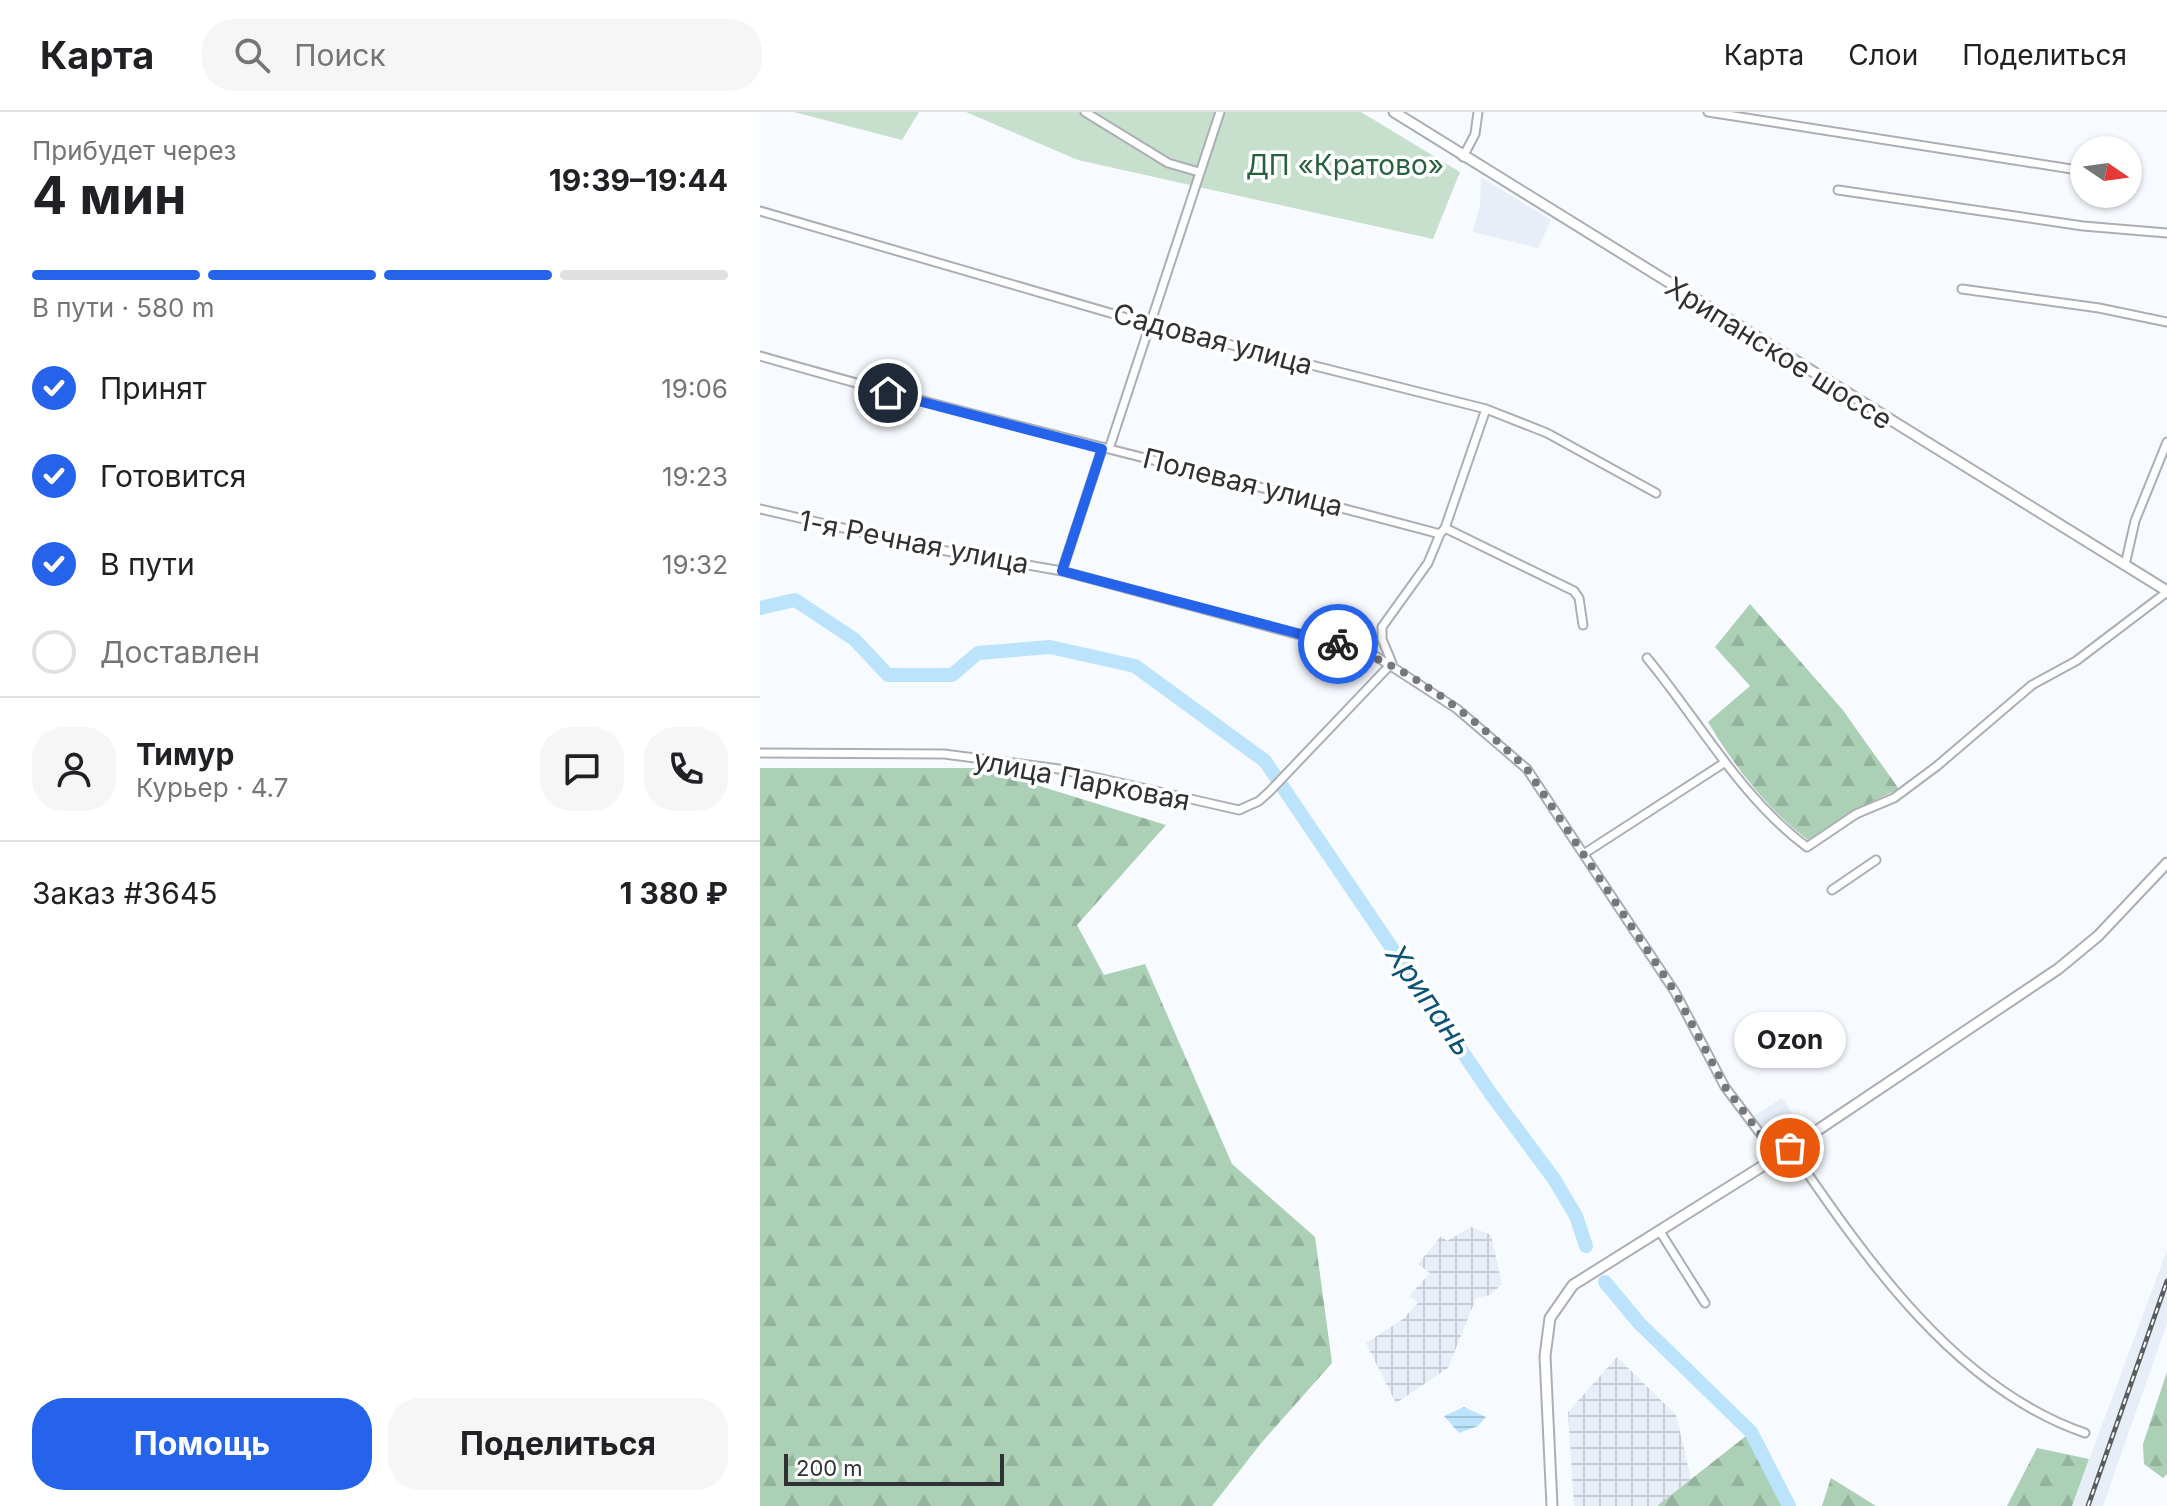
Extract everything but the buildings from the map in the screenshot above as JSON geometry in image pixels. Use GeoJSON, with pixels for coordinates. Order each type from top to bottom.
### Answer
{"type":"FeatureCollection","features":[{"type":"Feature","properties":{"kind":"main road","name":"Хрипанское шоссе"},"geometry":{"type":"LineString","coordinates":[[1394,112],[2167,591]]}},
{"type":"Feature","properties":{"kind":"main road"},"geometry":{"type":"LineString","coordinates":[[1552,1506],[1545,1356],[1550,1318],[1573,1285],[1790,1148],[2058,969],[2098,936],[2167,863]]}},
{"type":"Feature","properties":{"kind":"street"},"geometry":{"type":"LineString","coordinates":[[1085,112],[1168,163],[1199,172]]}},
{"type":"Feature","properties":{"kind":"street"},"geometry":{"type":"LineString","coordinates":[[1062,571],[1220,112]]}},
{"type":"Feature","properties":{"kind":"street"},"geometry":{"type":"LineString","coordinates":[[1463,157],[1475,134],[1478,112]]}},
{"type":"Feature","properties":{"kind":"street"},"geometry":{"type":"LineString","coordinates":[[1708,112],[2070,169]]}},
{"type":"Feature","properties":{"kind":"street"},"geometry":{"type":"LineString","coordinates":[[1838,190],[2083,226],[2167,233]]}},
{"type":"Feature","properties":{"kind":"street","name":"Садовая улица"},"geometry":{"type":"LineString","coordinates":[[760,211],[1148,324],[1486,409],[1547,433],[1656,493]]}},
{"type":"Feature","properties":{"kind":"street"},"geometry":{"type":"LineString","coordinates":[[1962,289],[2099,308],[2167,322]]}},
{"type":"Feature","properties":{"kind":"street","name":"Полевая улица"},"geometry":{"type":"LineString","coordinates":[[760,356],[939,408],[1443,531],[1574,591],[1579,598],[1583,625]]}},
{"type":"Feature","properties":{"kind":"street"},"geometry":{"type":"LineString","coordinates":[[1392,663],[1382,639],[1382,627],[1428,563],[1443,531],[1486,409]]}},
{"type":"Feature","properties":{"kind":"street"},"geometry":{"type":"LineString","coordinates":[[2125,565],[2135,521],[2167,442]]}},
{"type":"Feature","properties":{"kind":"street","name":"1-я Речная улица"},"geometry":{"type":"LineString","coordinates":[[760,509],[935,549],[1062,571],[1315,637],[1392,663],[1500,742],[1527,769],[1585,853],[1697,1029],[1725,1087],[1777,1156]]}},
{"type":"Feature","properties":{"kind":"street"},"geometry":{"type":"LineString","coordinates":[[1647,658],[1690,709],[1724,763],[1779,826],[1807,847],[1856,814],[1894,798],[1937,766],[2032,685],[2076,661],[2167,591]]}},
{"type":"Feature","properties":{"kind":"street","name":"улица Парковая"},"geometry":{"type":"LineString","coordinates":[[760,753],[944,754],[1059,769],[1239,810],[1259,801],[1270,791],[1392,663]]}},
{"type":"Feature","properties":{"kind":"street"},"geometry":{"type":"LineString","coordinates":[[1585,853],[1724,763]]}},
{"type":"Feature","properties":{"kind":"street"},"geometry":{"type":"LineString","coordinates":[[1832,890],[1876,860]]}},
{"type":"Feature","properties":{"kind":"street"},"geometry":{"type":"LineString","coordinates":[[1790,1148],[1840,1221],[1926,1323],[1973,1367],[2034,1412],[2085,1433]]}},
{"type":"Feature","properties":{"kind":"street"},"geometry":{"type":"LineString","coordinates":[[1659,1230],[1705,1303]]}},
{"type":"Feature","properties":{"kind":"shaded area"},"geometry":{"type":"Polygon","coordinates":[[[1481,177],[1551,220],[1538,248],[1473,232],[1480,204],[1481,177]]]}},
{"type":"Feature","properties":{"kind":"shaded area"},"geometry":{"type":"Polygon","coordinates":[[[1782,1098],[1801,1127],[1771,1147],[1751,1118],[1782,1098]]]}},
{"type":"Feature","properties":{"kind":"shaded area"},"geometry":{"type":"Polygon","coordinates":[[[1471,1227],[1491,1235],[1502,1284],[1490,1295],[1476,1298],[1448,1368],[1396,1403],[1366,1343],[1403,1319],[1418,1303],[1409,1296],[1430,1273],[1418,1264],[1441,1236],[1447,1241],[1471,1227]]]}},
{"type":"Feature","properties":{"kind":"shaded area"},"geometry":{"type":"Polygon","coordinates":[[[2167,1250],[2167,1323],[2103,1506],[2072,1506],[2167,1250]]]}},
{"type":"Feature","properties":{"kind":"shaded area"},"geometry":{"type":"Polygon","coordinates":[[[1617,1357],[1676,1415],[1691,1479],[1657,1506],[1574,1506],[1568,1412],[1617,1357]]]}},
{"type":"Feature","properties":{"kind":"green space"},"geometry":{"type":"Polygon","coordinates":[[[794,112],[919,112],[902,140],[794,112]]]}},
{"type":"Feature","properties":{"kind":"green space","name":"ДП «Кратово»"},"geometry":{"type":"Polygon","coordinates":[[[966,112],[1361,112],[1460,172],[1433,239],[1078,160],[966,112]]]}},
{"type":"Feature","properties":{"kind":"green space"},"geometry":{"type":"Polygon","coordinates":[[[1750,604],[1842,709],[1899,789],[1854,810],[1808,840],[1752,786],[1708,722],[1750,686],[1715,647],[1750,604]]]}},
{"type":"Feature","properties":{"kind":"green space"},"geometry":{"type":"Polygon","coordinates":[[[760,768],[981,768],[1166,825],[1077,925],[1104,975],[1145,964],[1232,1164],[1315,1237],[1332,1363],[1262,1442],[1212,1506],[760,1506],[760,768]]]}},
{"type":"Feature","properties":{"kind":"green space"},"geometry":{"type":"Polygon","coordinates":[[[2167,1372],[2167,1474],[2163,1478],[2144,1464],[2143,1444],[2167,1372]]]}},
{"type":"Feature","properties":{"kind":"green space"},"geometry":{"type":"Polygon","coordinates":[[[1751,1432],[1789,1506],[1657,1506],[1751,1432]]]}},
{"type":"Feature","properties":{"kind":"green space"},"geometry":{"type":"Polygon","coordinates":[[[2037,1448],[2089,1459],[2072,1506],[2007,1506],[2037,1448]]]}},
{"type":"Feature","properties":{"kind":"green space"},"geometry":{"type":"Polygon","coordinates":[[[1831,1478],[1876,1506],[1822,1506],[1831,1478]]]}},
{"type":"Feature","properties":{"kind":"water"},"geometry":{"type":"Polygon","coordinates":[[[1464,1407],[1486,1417],[1478,1426],[1459,1433],[1444,1416],[1464,1407]]]}},
{"type":"Feature","properties":{"kind":"waterway","name":"Хрипань"},"geometry":{"type":"LineString","coordinates":[[760,608],[795,600],[854,639],[888,675],[952,675],[978,653],[1050,647],[1135,666],[1265,761],[1491,1094],[1554,1179],[1576,1216],[1586,1246]]}},
{"type":"Feature","properties":{"kind":"waterway","name":"Хрипань"},"geometry":{"type":"LineString","coordinates":[[1605,1282],[1639,1323],[1751,1432],[1789,1506]]}},
{"type":"Feature","properties":{"kind":"railway"},"geometry":{"type":"LineString","coordinates":[[2088,1506],[2167,1281]]}},
{"type":"Feature","properties":{"kind":"way so far"},"geometry":{"type":"LineString","coordinates":[[1338,644],[1392,663],[1500,742],[1527,769],[1675,992],[1725,1087],[1777,1156],[1790,1148]]}},
{"type":"Feature","properties":{"kind":"place","name":"Ozon"},"geometry":{"type":"Point","coordinates":[1790,1148]}},
{"type":"Feature","properties":{"kind":"route"},"geometry":{"type":"LineString","coordinates":[[888,393],[1102,449],[1062,571],[1338,644]]}}]}
